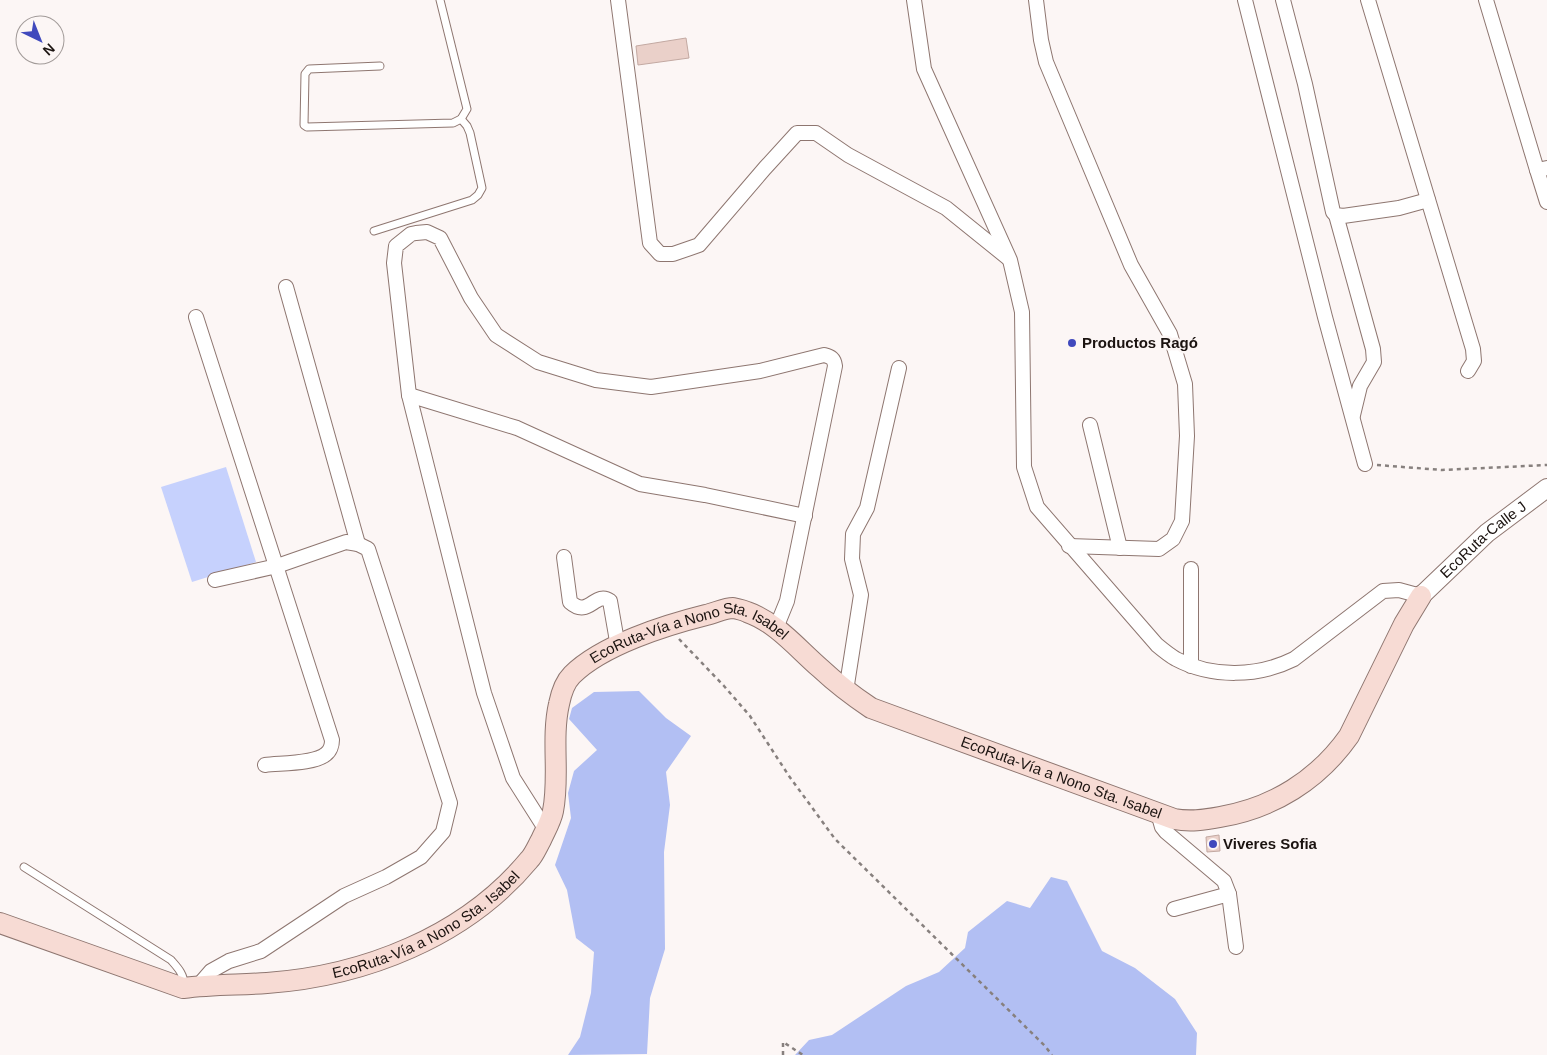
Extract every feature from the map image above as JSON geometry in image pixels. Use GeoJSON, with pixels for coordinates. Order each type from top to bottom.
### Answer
{"type":"FeatureCollection","features":[{"type":"Feature","properties":{"kind":"main road","name":"EcoRuta-Vía a Nono Sta. Isabel"},"geometry":{"type":"LineString","coordinates":[[0,924],[191,987],[214,984],[266,983],[315,977],[361,967],[418,944],[463,918],[497,893],[531,858],[553,813],[555,799],[554,753],[558,706],[570,676],[590,660],[665,626],[732,608],[757,616],[776,628],[846,691],[871,708],[1174,819],[1199,821],[1245,812],[1258,808],[1284,795],[1310,778],[1333,757],[1349,736],[1404,624],[1421,596]]}},
{"type":"Feature","properties":{"kind":"street"},"geometry":{"type":"LineString","coordinates":[[618,0],[650,243],[660,254],[673,254],[699,245],[797,133],[816,133],[848,154],[946,208],[1010,260]]}},
{"type":"Feature","properties":{"kind":"street"},"geometry":{"type":"LineString","coordinates":[[914,0],[924,69],[1010,260],[1022,312],[1024,468],[1037,507],[1069,546],[1157,645],[1174,658],[1191,666],[1226,673],[1262,671],[1278,667],[1308,650],[1383,591],[1399,590],[1421,596]]}},
{"type":"Feature","properties":{"kind":"street"},"geometry":{"type":"LineString","coordinates":[[1036,0],[1046,62],[1131,265],[1170,334],[1185,384],[1186,436],[1182,521],[1173,539],[1159,549],[1069,546]]}},
{"type":"Feature","properties":{"kind":"street"},"geometry":{"type":"LineString","coordinates":[[1245,0],[1365,464]]}},
{"type":"Feature","properties":{"kind":"street"},"geometry":{"type":"LineString","coordinates":[[1283,0],[1305,84],[1331,208],[1336,216],[1373,349],[1374,362],[1360,386],[1352,417]]}},
{"type":"Feature","properties":{"kind":"street"},"geometry":{"type":"LineString","coordinates":[[1368,0],[1473,349],[1474,361],[1468,371]]}},
{"type":"Feature","properties":{"kind":"street"},"geometry":{"type":"LineString","coordinates":[[1486,0],[1542,169],[1547,202]]}},
{"type":"Feature","properties":{"kind":"street"},"geometry":{"type":"LineString","coordinates":[[1336,216],[1399,208],[1428,200]]}},
{"type":"Feature","properties":{"kind":"street"},"geometry":{"type":"LineString","coordinates":[[546,830],[512,778],[484,693],[409,395],[394,263],[396,246],[411,234],[421,232],[434,234],[440,238],[470,298],[496,335],[538,362],[596,380],[651,387],[760,371],[824,355],[831,357],[835,361],[787,601],[776,628]]}},
{"type":"Feature","properties":{"kind":"street"},"geometry":{"type":"LineString","coordinates":[[286,287],[358,544]]}},
{"type":"Feature","properties":{"kind":"street"},"geometry":{"type":"LineString","coordinates":[[196,317],[332,740],[332,745],[327,754],[316,759],[264,765]]}},
{"type":"Feature","properties":{"kind":"street"},"geometry":{"type":"LineString","coordinates":[[846,691],[861,595],[852,559],[853,534],[867,508],[899,368]]}},
{"type":"Feature","properties":{"kind":"street"},"geometry":{"type":"LineString","coordinates":[[409,395],[518,428],[640,484],[705,495],[804,516]]}},
{"type":"Feature","properties":{"kind":"street"},"geometry":{"type":"LineString","coordinates":[[1090,425],[1120,548]]}},
{"type":"Feature","properties":{"kind":"street","name":"EcoRuta-Calle J"},"geometry":{"type":"LineString","coordinates":[[1421,596],[1487,533],[1547,488]]}},
{"type":"Feature","properties":{"kind":"street"},"geometry":{"type":"LineString","coordinates":[[191,987],[211,970],[229,961],[261,951],[344,896],[386,877],[421,857],[443,832],[450,803],[368,549],[358,544],[346,542],[277,566],[215,580]]}},
{"type":"Feature","properties":{"kind":"street"},"geometry":{"type":"LineString","coordinates":[[564,558],[570,602],[577,608],[581,608],[602,598],[607,598],[610,601],[618,647]]}},
{"type":"Feature","properties":{"kind":"street"},"geometry":{"type":"LineString","coordinates":[[1191,666],[1192,569]]}},
{"type":"Feature","properties":{"kind":"street"},"geometry":{"type":"LineString","coordinates":[[1158,813],[1162,827],[1224,881],[1229,894],[1236,948]]}},
{"type":"Feature","properties":{"kind":"street"},"geometry":{"type":"LineString","coordinates":[[1174,909],[1229,894]]}},
{"type":"Feature","properties":{"kind":"lane"},"geometry":{"type":"LineString","coordinates":[[380,66],[309,69],[306,74],[304,125],[307,127],[453,123],[462,119],[466,109],[440,0]]}},
{"type":"Feature","properties":{"kind":"lane"},"geometry":{"type":"LineString","coordinates":[[374,231],[472,200],[478,195],[482,188],[472,142],[467,126],[462,119]]}},
{"type":"Feature","properties":{"kind":"lane"},"geometry":{"type":"LineString","coordinates":[[24,867],[171,960],[191,987]]}},
{"type":"Feature","properties":{"kind":"path"},"geometry":{"type":"LineString","coordinates":[[1365,464],[1442,470],[1547,465]]}},
{"type":"Feature","properties":{"kind":"path"},"geometry":{"type":"LineString","coordinates":[[665,626],[724,686],[750,716],[789,776],[835,838],[1052,1055]]}},
{"type":"Feature","properties":{"kind":"path"},"geometry":{"type":"LineString","coordinates":[[783,1055],[782,1042],[803,1055]]}},
{"type":"Feature","properties":{"kind":"shaded area"},"geometry":{"type":"Polygon","coordinates":[[[226,467],[256,562],[192,582],[161,487],[226,467]]]}},
{"type":"Feature","properties":{"kind":"shaded area"},"geometry":{"type":"Polygon","coordinates":[[[639,691],[666,718],[691,736],[666,772],[670,805],[664,852],[665,949],[650,998],[647,1054],[568,1055],[580,1037],[591,993],[594,952],[576,938],[567,890],[555,865],[571,818],[568,793],[574,771],[597,750],[569,719],[572,708],[594,692],[639,691]]]}},
{"type":"Feature","properties":{"kind":"shaded area"},"geometry":{"type":"Polygon","coordinates":[[[1051,877],[1067,881],[1102,951],[1135,968],[1175,999],[1197,1033],[1196,1055],[795,1055],[809,1040],[832,1035],[906,986],[939,972],[965,948],[968,932],[1007,901],[1030,908],[1051,877]]]}},
{"type":"Feature","properties":{"kind":"building"},"geometry":{"type":"Polygon","coordinates":[[[686,38],[689,58],[638,65],[636,46],[686,38]]]}},
{"type":"Feature","properties":{"kind":"building","name":"Viveres Sofia"},"geometry":{"type":"Polygon","coordinates":[[[1219,835],[1220,851],[1207,852],[1206,837],[1219,835]]]}},
{"type":"Feature","properties":{"kind":"place","name":"Productos Ragó"},"geometry":{"type":"Point","coordinates":[1072,343]}},
{"type":"Feature","properties":{"kind":"place","name":"Viveres Sofia"},"geometry":{"type":"Point","coordinates":[1213,844]}}]}
